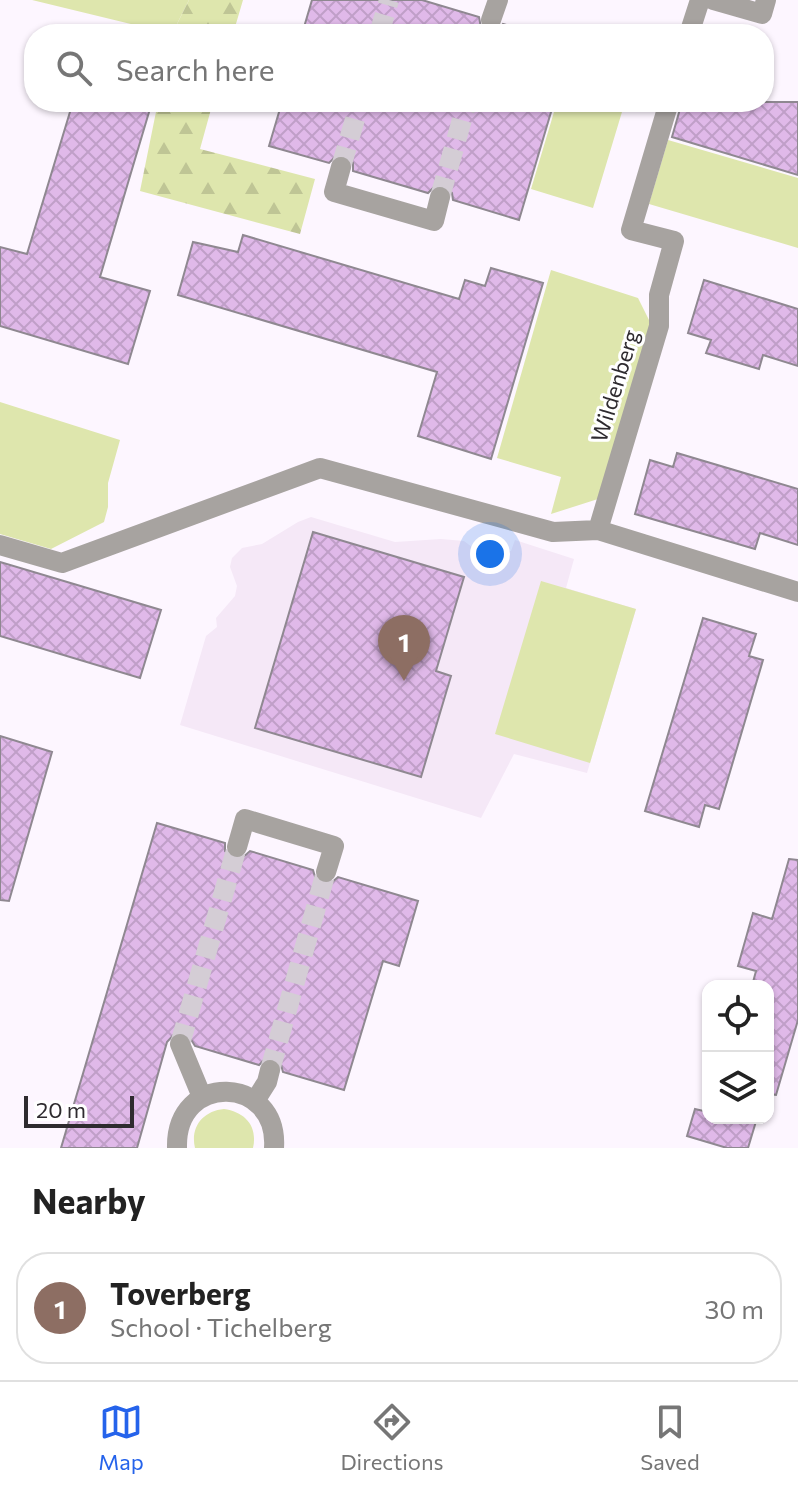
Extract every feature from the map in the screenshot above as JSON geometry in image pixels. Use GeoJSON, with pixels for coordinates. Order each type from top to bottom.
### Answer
{"type":"FeatureCollection","features":[{"type":"Feature","properties":{"kind":"street"},"geometry":{"type":"LineString","coordinates":[[491,20],[498,0]]}},
{"type":"Feature","properties":{"kind":"street"},"geometry":{"type":"LineString","coordinates":[[692,24],[700,0]]}},
{"type":"Feature","properties":{"kind":"street"},"geometry":{"type":"LineString","coordinates":[[713,0],[762,14],[766,0]]}},
{"type":"Feature","properties":{"kind":"street","name":"Wildenberg"},"geometry":{"type":"LineString","coordinates":[[598,530],[659,326],[659,295],[674,241],[631,230],[666,112]]}},
{"type":"Feature","properties":{"kind":"street"},"geometry":{"type":"LineString","coordinates":[[341,167],[334,192],[434,221],[440,197]]}},
{"type":"Feature","properties":{"kind":"street"},"geometry":{"type":"LineString","coordinates":[[0,545],[62,563],[320,468],[553,532],[598,530],[798,592]]}},
{"type":"Feature","properties":{"kind":"street"},"geometry":{"type":"LineString","coordinates":[[237,847],[245,819],[334,846],[326,872]]}},
{"type":"Feature","properties":{"kind":"street"},"geometry":{"type":"LineString","coordinates":[[180,1044],[202,1097]]}},
{"type":"Feature","properties":{"kind":"street"},"geometry":{"type":"LineString","coordinates":[[255,1101],[267,1082],[270,1070]]}},
{"type":"Feature","properties":{"kind":"street"},"geometry":{"type":"LineString","coordinates":[[177,1148],[181,1119],[190,1106],[202,1097],[229,1091],[255,1101],[269,1118],[274,1148]]}},
{"type":"Feature","properties":{"kind":"shaded area"},"geometry":{"type":"Polygon","coordinates":[[[311,517],[395,542],[464,541],[480,553],[511,551],[515,540],[574,559],[566,588],[636,609],[587,773],[514,754],[481,818],[180,725],[206,636],[217,627],[216,618],[235,596],[237,586],[230,567],[232,558],[242,548],[262,544],[311,517]]]}},
{"type":"Feature","properties":{"kind":"green space"},"geometry":{"type":"Polygon","coordinates":[[[32,0],[189,0],[177,24],[131,24],[32,0]]]}},
{"type":"Feature","properties":{"kind":"green space"},"geometry":{"type":"Polygon","coordinates":[[[189,0],[243,0],[236,24],[177,24],[189,0]]]}},
{"type":"Feature","properties":{"kind":"green space"},"geometry":{"type":"Polygon","coordinates":[[[156,112],[210,112],[200,149],[315,179],[300,234],[140,191],[156,112]]]}},
{"type":"Feature","properties":{"kind":"green space"},"geometry":{"type":"Polygon","coordinates":[[[554,112],[622,112],[593,208],[531,189],[554,112]]]}},
{"type":"Feature","properties":{"kind":"green space"},"geometry":{"type":"Polygon","coordinates":[[[668,140],[798,178],[798,248],[649,204],[668,140]]]}},
{"type":"Feature","properties":{"kind":"green space"},"geometry":{"type":"Polygon","coordinates":[[[551,270],[638,298],[651,324],[598,499],[551,514],[561,477],[497,458],[551,270]]]}},
{"type":"Feature","properties":{"kind":"green space"},"geometry":{"type":"Polygon","coordinates":[[[0,402],[120,440],[108,483],[108,507],[104,522],[51,549],[0,534],[0,402]]]}},
{"type":"Feature","properties":{"kind":"green space"},"geometry":{"type":"Polygon","coordinates":[[[541,581],[636,609],[590,763],[495,734],[541,581]]]}},
{"type":"Feature","properties":{"kind":"green space"},"geometry":{"type":"Polygon","coordinates":[[[224,1109],[238,1113],[248,1121],[254,1133],[253,1148],[195,1148],[194,1133],[200,1121],[210,1113],[224,1109]]]}},
{"type":"Feature","properties":{"kind":"building"},"geometry":{"type":"Polygon","coordinates":[[[312,0],[422,0],[479,17],[480,24],[305,24],[312,0]]]}},
{"type":"Feature","properties":{"kind":"building"},"geometry":{"type":"Polygon","coordinates":[[[774,102],[798,102],[798,175],[672,137],[679,112],[774,112],[774,102]]]}},
{"type":"Feature","properties":{"kind":"building"},"geometry":{"type":"Polygon","coordinates":[[[70,112],[149,112],[100,277],[150,291],[128,364],[0,326],[0,247],[27,254],[70,112]]]}},
{"type":"Feature","properties":{"kind":"building"},"geometry":{"type":"Polygon","coordinates":[[[279,112],[551,112],[519,220],[453,200],[452,193],[444,185],[436,185],[428,193],[353,171],[353,163],[345,155],[337,155],[329,163],[269,146],[279,112]]]}},
{"type":"Feature","properties":{"kind":"building"},"geometry":{"type":"Polygon","coordinates":[[[243,235],[459,299],[465,280],[485,286],[491,268],[543,283],[491,459],[418,436],[437,372],[178,295],[193,242],[238,252],[243,235]]]}},
{"type":"Feature","properties":{"kind":"building"},"geometry":{"type":"Polygon","coordinates":[[[704,280],[798,309],[798,366],[763,355],[759,369],[706,353],[711,340],[688,333],[704,280]]]}},
{"type":"Feature","properties":{"kind":"building"},"geometry":{"type":"Polygon","coordinates":[[[677,453],[798,489],[798,545],[760,533],[755,549],[635,514],[650,460],[673,467],[677,453]]]}},
{"type":"Feature","properties":{"kind":"building"},"geometry":{"type":"Polygon","coordinates":[[[313,532],[464,577],[436,671],[451,676],[421,777],[255,728],[313,532]]]}},
{"type":"Feature","properties":{"kind":"building"},"geometry":{"type":"Polygon","coordinates":[[[0,562],[161,610],[140,678],[0,636],[0,562]]]}},
{"type":"Feature","properties":{"kind":"building"},"geometry":{"type":"Polygon","coordinates":[[[703,618],[756,634],[749,656],[763,660],[719,809],[705,805],[699,827],[645,811],[703,618]]]}},
{"type":"Feature","properties":{"kind":"building"},"geometry":{"type":"Polygon","coordinates":[[[0,736],[52,752],[9,901],[0,900],[0,736]]]}},
{"type":"Feature","properties":{"kind":"building"},"geometry":{"type":"Polygon","coordinates":[[[157,823],[225,843],[225,851],[233,859],[241,859],[250,851],[313,870],[316,880],[323,885],[330,884],[338,877],[418,901],[399,966],[383,961],[344,1090],[283,1072],[280,1061],[274,1058],[266,1058],[259,1065],[195,1046],[187,1033],[176,1032],[167,1042],[137,1148],[61,1148],[157,823]]]}},
{"type":"Feature","properties":{"kind":"building"},"geometry":{"type":"Polygon","coordinates":[[[789,859],[798,860],[798,1020],[776,1095],[774,980],[754,980],[756,971],[738,966],[753,913],[772,919],[789,859]]]}},
{"type":"Feature","properties":{"kind":"building"},"geometry":{"type":"Polygon","coordinates":[[[695,1109],[702,1111],[702,1124],[755,1124],[748,1148],[727,1148],[687,1136],[695,1109]]]}},
{"type":"Feature","properties":{"kind":"tunnel"},"geometry":{"type":"LineString","coordinates":[[382,24],[389,0]]}},
{"type":"Feature","properties":{"kind":"tunnel"},"geometry":{"type":"LineString","coordinates":[[341,167],[357,112]]}},
{"type":"Feature","properties":{"kind":"tunnel"},"geometry":{"type":"LineString","coordinates":[[440,197],[464,112]]}},
{"type":"Feature","properties":{"kind":"tunnel"},"geometry":{"type":"LineString","coordinates":[[180,1044],[237,847]]}},
{"type":"Feature","properties":{"kind":"tunnel"},"geometry":{"type":"LineString","coordinates":[[270,1070],[326,872]]}},
{"type":"Feature","properties":{"kind":"place","name":"Toverberg"},"geometry":{"type":"Point","coordinates":[404,681]}}]}
